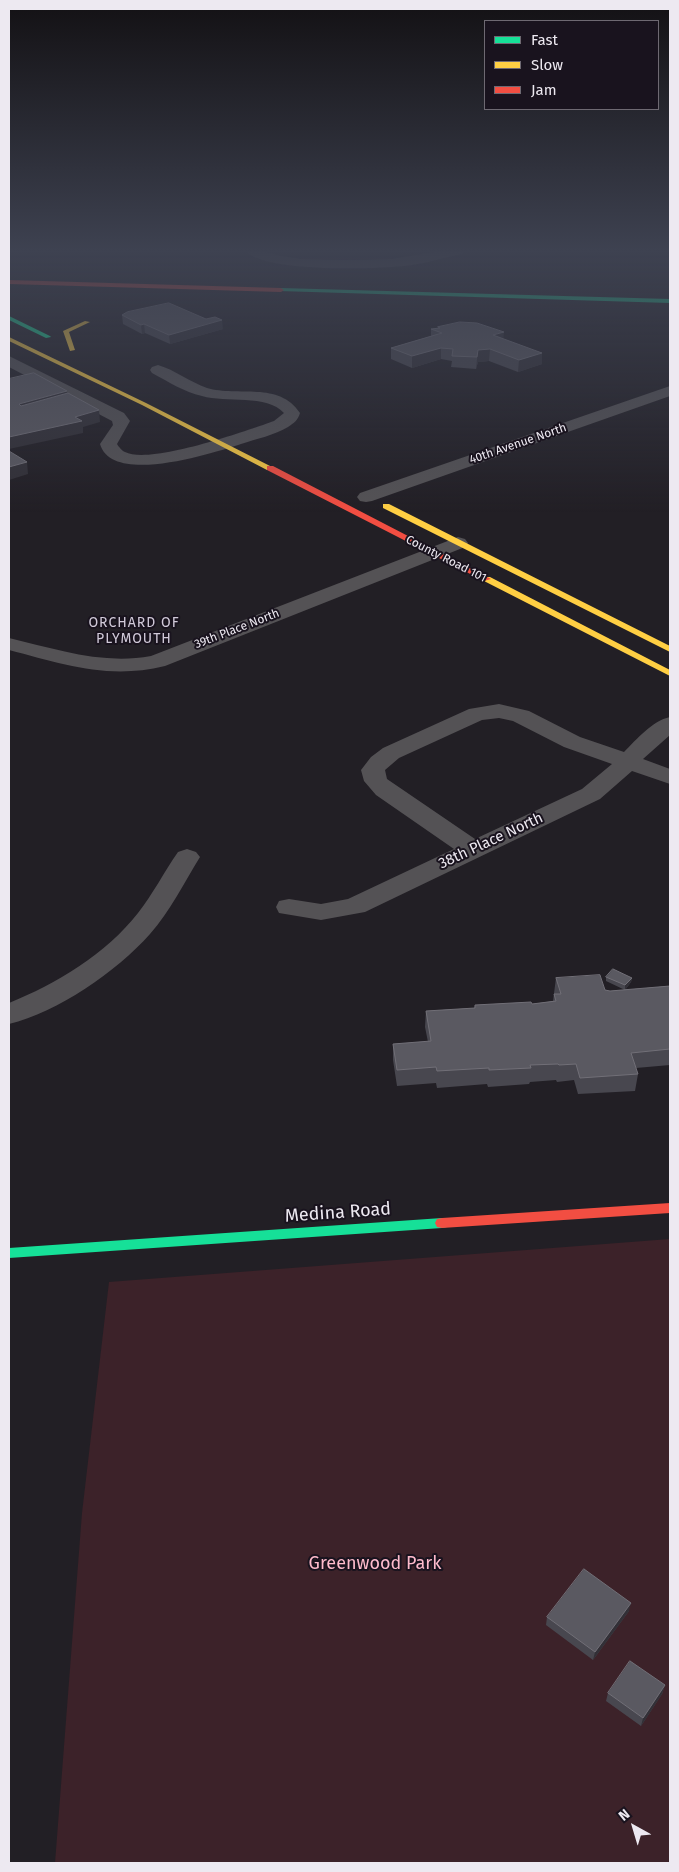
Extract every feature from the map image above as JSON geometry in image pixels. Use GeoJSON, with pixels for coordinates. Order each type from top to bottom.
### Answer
{"type":"FeatureCollection","features":[{"type":"Feature","properties":{"kind":"main road"},"geometry":{"type":"LineString","coordinates":[[50,338],[77,352],[70,338]]}},
{"type":"Feature","properties":{"kind":"main road","name":"County Road 101"},"geometry":{"type":"LineString","coordinates":[[9,339],[222,444],[670,673]]}},
{"type":"Feature","properties":{"kind":"main road"},"geometry":{"type":"LineString","coordinates":[[229,428],[263,445]]}},
{"type":"Feature","properties":{"kind":"main road","name":"County Road 101"},"geometry":{"type":"LineString","coordinates":[[362,494],[670,649]]}},
{"type":"Feature","properties":{"kind":"main road","name":"Medina Road"},"geometry":{"type":"LineString","coordinates":[[9,1253],[670,1208]]}},
{"type":"Feature","properties":{"kind":"street"},"geometry":{"type":"LineString","coordinates":[[9,361],[118,417],[122,421],[122,426],[108,442],[109,448],[120,455],[141,460],[172,458],[222,444],[280,424],[290,418],[292,412],[288,405],[274,399],[207,393],[158,370]]}},
{"type":"Feature","properties":{"kind":"street","name":"40th Avenue North"},"geometry":{"type":"LineString","coordinates":[[362,494],[670,391]]}},
{"type":"Feature","properties":{"kind":"street","name":"39th Place North"},"geometry":{"type":"LineString","coordinates":[[9,644],[95,665],[137,666],[157,661],[458,543]]}},
{"type":"Feature","properties":{"kind":"street"},"geometry":{"type":"LineString","coordinates":[[473,850],[385,790],[376,781],[373,770],[379,762],[391,753],[477,714],[499,711],[521,716],[572,742],[670,777]]}},
{"type":"Feature","properties":{"kind":"street","name":"38th Place North"},"geometry":{"type":"LineString","coordinates":[[289,907],[321,912],[355,906],[591,794],[603,786],[659,731],[670,724]]}},
{"type":"Feature","properties":{"kind":"street"},"geometry":{"type":"LineString","coordinates":[[9,1014],[70,984],[108,956],[140,927],[187,857]]}},
{"type":"Feature","properties":{"kind":"green space","name":"Greenwood Park"},"geometry":{"type":"Polygon","coordinates":[[[670,1239],[670,1863],[55,1863],[82,1513],[109,1282],[670,1239]]]}},
{"type":"Feature","properties":{"kind":"building"},"geometry":{"type":"Polygon","coordinates":[[[424,338],[502,338],[542,353],[519,360],[490,349],[478,350],[477,357],[452,356],[453,349],[441,348],[412,356],[391,348],[424,338]]]}},
{"type":"Feature","properties":{"kind":"building"},"geometry":{"type":"Polygon","coordinates":[[[34,373],[67,391],[19,404],[21,406],[68,393],[99,410],[75,417],[82,421],[9,437],[9,379],[34,373]]]}},
{"type":"Feature","properties":{"kind":"building"},"geometry":{"type":"Polygon","coordinates":[[[9,451],[27,462],[9,467],[9,451]]]}},
{"type":"Feature","properties":{"kind":"building"},"geometry":{"type":"Polygon","coordinates":[[[613,969],[632,978],[625,985],[606,977],[613,969]]]}},
{"type":"Feature","properties":{"kind":"building"},"geometry":{"type":"Polygon","coordinates":[[[600,975],[605,990],[610,991],[670,986],[670,1049],[631,1053],[638,1074],[580,1078],[576,1064],[530,1065],[531,1068],[489,1070],[489,1068],[437,1071],[436,1067],[397,1070],[393,1044],[431,1041],[426,1011],[475,1008],[475,1005],[531,1002],[532,1004],[556,1001],[554,994],[561,994],[556,978],[600,975]]]}},
{"type":"Feature","properties":{"kind":"building"},"geometry":{"type":"Polygon","coordinates":[[[584,1569],[631,1603],[595,1652],[547,1617],[584,1569]]]}},
{"type":"Feature","properties":{"kind":"building"},"geometry":{"type":"Polygon","coordinates":[[[630,1661],[665,1685],[643,1718],[608,1693],[630,1661]]]}},
{"type":"Feature","properties":{"kind":"traffic: fast"},"geometry":{"type":"LineString","coordinates":[[9,1253],[442,1223]]}},
{"type":"Feature","properties":{"kind":"traffic: slow"},"geometry":{"type":"LineString","coordinates":[[68,338],[72,350]]}},
{"type":"Feature","properties":{"kind":"traffic: slow"},"geometry":{"type":"LineString","coordinates":[[9,339],[144,404],[270,468]]}},
{"type":"Feature","properties":{"kind":"traffic: slow"},"geometry":{"type":"LineString","coordinates":[[386,506],[670,649]]}},
{"type":"Feature","properties":{"kind":"traffic: slow"},"geometry":{"type":"LineString","coordinates":[[487,579],[670,673]]}},
{"type":"Feature","properties":{"kind":"traffic: jam"},"geometry":{"type":"LineString","coordinates":[[270,468],[487,579]]}},
{"type":"Feature","properties":{"kind":"traffic: jam"},"geometry":{"type":"LineString","coordinates":[[442,1223],[670,1208]]}},
{"type":"Feature","properties":{"kind":"district","name":"ORCHARD OF PLYMOUTH"},"geometry":{"type":"Point","coordinates":[134,632]}}]}
